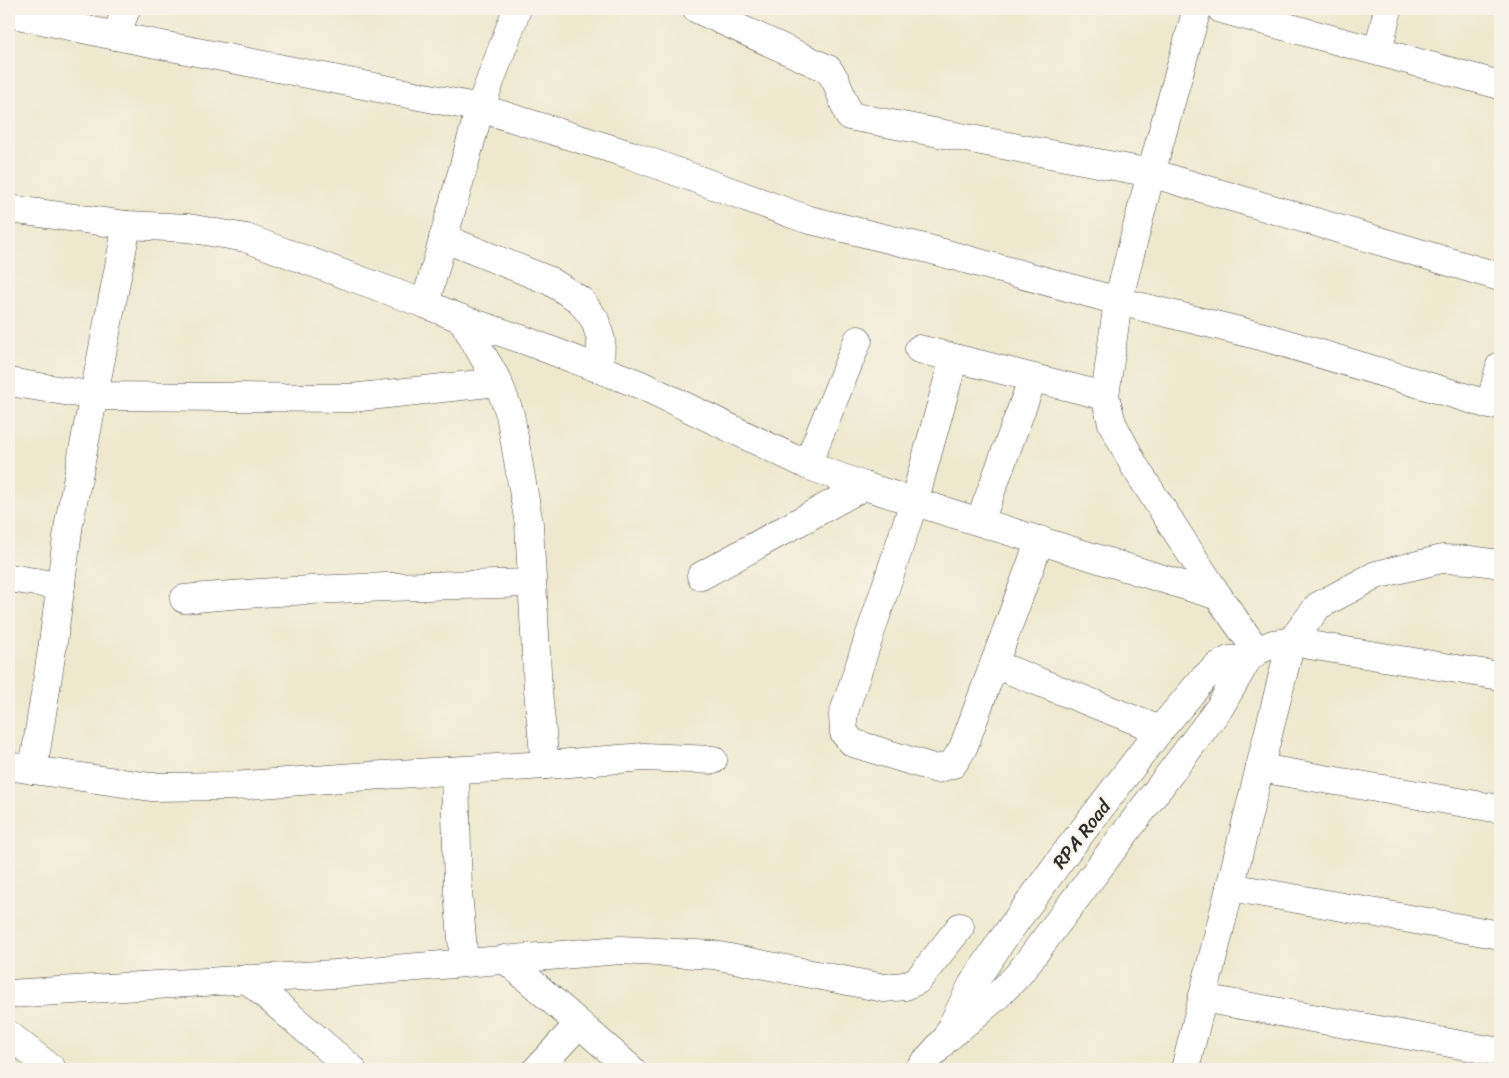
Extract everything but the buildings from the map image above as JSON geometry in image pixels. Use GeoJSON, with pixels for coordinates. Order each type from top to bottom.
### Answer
{"type":"FeatureCollection","features":[{"type":"Feature","properties":{"kind":"street"},"geometry":{"type":"LineString","coordinates":[[116,36],[126,9]]}},
{"type":"Feature","properties":{"kind":"street"},"geometry":{"type":"LineString","coordinates":[[425,304],[480,108],[516,9]]}},
{"type":"Feature","properties":{"kind":"street"},"geometry":{"type":"LineString","coordinates":[[697,9],[828,69],[836,81],[849,116],[1151,173],[1500,277]]}},
{"type":"Feature","properties":{"kind":"street"},"geometry":{"type":"LineString","coordinates":[[1198,9],[1151,173],[1118,301],[1106,396],[1112,423],[1135,467],[1218,596],[1252,656]]}},
{"type":"Feature","properties":{"kind":"street"},"geometry":{"type":"LineString","coordinates":[[1221,9],[1500,85]]}},
{"type":"Feature","properties":{"kind":"street"},"geometry":{"type":"LineString","coordinates":[[1378,51],[1388,9]]}},
{"type":"Feature","properties":{"kind":"street"},"geometry":{"type":"LineString","coordinates":[[9,13],[480,108],[631,155],[806,219],[925,248],[1118,301],[1264,337],[1495,407],[1500,366]]}},
{"type":"Feature","properties":{"kind":"street"},"geometry":{"type":"LineString","coordinates":[[9,209],[126,225],[188,228],[246,238],[425,304],[462,320],[524,340],[641,384],[807,465],[864,486],[1218,596]]}},
{"type":"Feature","properties":{"kind":"street"},"geometry":{"type":"LineString","coordinates":[[126,225],[95,396],[69,523],[61,586],[21,768],[151,787],[233,786],[644,757],[713,760]]}},
{"type":"Feature","properties":{"kind":"street"},"geometry":{"type":"LineString","coordinates":[[443,238],[550,281],[580,300],[596,320],[601,340],[600,369]]}},
{"type":"Feature","properties":{"kind":"street"},"geometry":{"type":"LineString","coordinates":[[462,320],[498,382],[510,414],[529,524],[544,765]]}},
{"type":"Feature","properties":{"kind":"street"},"geometry":{"type":"LineString","coordinates":[[807,465],[858,340]]}},
{"type":"Feature","properties":{"kind":"street"},"geometry":{"type":"LineString","coordinates":[[919,349],[1106,396]]}},
{"type":"Feature","properties":{"kind":"street"},"geometry":{"type":"LineString","coordinates":[[954,358],[914,502],[843,715],[844,733],[853,742],[938,769],[953,764],[963,748],[1040,540]]}},
{"type":"Feature","properties":{"kind":"street"},"geometry":{"type":"LineString","coordinates":[[980,522],[1033,378]]}},
{"type":"Feature","properties":{"kind":"street"},"geometry":{"type":"LineString","coordinates":[[9,382],[95,396],[351,398],[498,382]]}},
{"type":"Feature","properties":{"kind":"street"},"geometry":{"type":"LineString","coordinates":[[701,576],[864,486]]}},
{"type":"Feature","properties":{"kind":"street"},"geometry":{"type":"LineString","coordinates":[[1184,1069],[1292,642],[1318,606],[1376,575],[1442,560],[1471,560],[1500,564]]}},
{"type":"Feature","properties":{"kind":"street"},"geometry":{"type":"LineString","coordinates":[[9,578],[61,586]]}},
{"type":"Feature","properties":{"kind":"street"},"geometry":{"type":"LineString","coordinates":[[184,599],[240,593],[399,586],[532,584]]}},
{"type":"Feature","properties":{"kind":"street","name":"RPA Road"},"geometry":{"type":"LineString","coordinates":[[945,1040],[972,985],[1061,859],[1160,730],[1203,679],[1218,666],[1229,660],[1252,656],[1273,644],[1292,642],[1500,676]]}},
{"type":"Feature","properties":{"kind":"street","name":"RPA Road"},"geometry":{"type":"LineString","coordinates":[[920,1069],[945,1040],[996,997],[1018,975],[1220,707],[1252,656]]}},
{"type":"Feature","properties":{"kind":"street"},"geometry":{"type":"LineString","coordinates":[[994,664],[1160,730]]}},
{"type":"Feature","properties":{"kind":"street"},"geometry":{"type":"LineString","coordinates":[[1260,768],[1500,809]]}},
{"type":"Feature","properties":{"kind":"street"},"geometry":{"type":"LineString","coordinates":[[455,770],[458,892],[464,962]]}},
{"type":"Feature","properties":{"kind":"street"},"geometry":{"type":"LineString","coordinates":[[1230,887],[1500,935]]}},
{"type":"Feature","properties":{"kind":"street"},"geometry":{"type":"LineString","coordinates":[[9,994],[335,974],[620,950],[714,955],[884,988],[898,987],[918,980],[960,926]]}},
{"type":"Feature","properties":{"kind":"street"},"geometry":{"type":"LineString","coordinates":[[505,959],[631,1069]]}},
{"type":"Feature","properties":{"kind":"street"},"geometry":{"type":"LineString","coordinates":[[247,979],[352,1069]]}},
{"type":"Feature","properties":{"kind":"street"},"geometry":{"type":"LineString","coordinates":[[1202,998],[1500,1052]]}},
{"type":"Feature","properties":{"kind":"street"},"geometry":{"type":"LineString","coordinates":[[537,1069],[579,1024]]}},
{"type":"Feature","properties":{"kind":"street"},"geometry":{"type":"LineString","coordinates":[[9,1035],[52,1069]]}}]}
